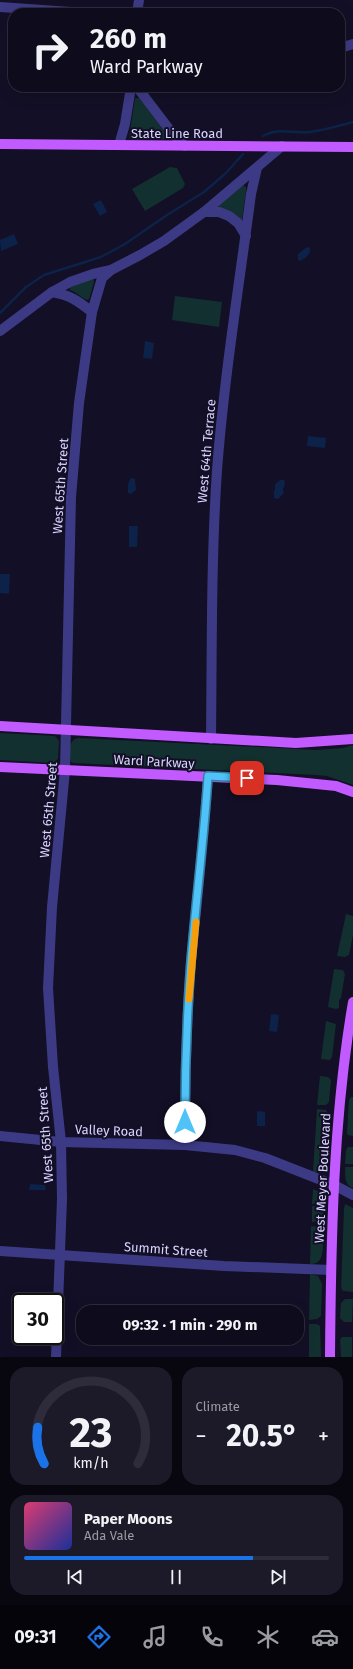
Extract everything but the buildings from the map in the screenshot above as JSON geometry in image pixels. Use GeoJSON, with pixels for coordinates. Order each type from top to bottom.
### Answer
{"type":"FeatureCollection","features":[{"type":"Feature","properties":{"kind":"main road","name":"State Line Road"},"geometry":{"type":"LineString","coordinates":[[0,144],[353,147]]}},
{"type":"Feature","properties":{"kind":"main road","name":"Ward Parkway"},"geometry":{"type":"LineString","coordinates":[[0,726],[296,743],[353,740]]}},
{"type":"Feature","properties":{"kind":"main road","name":"Ward Parkway"},"geometry":{"type":"LineString","coordinates":[[0,767],[308,782],[336,786],[353,792]]}},
{"type":"Feature","properties":{"kind":"main road","name":"West Meyer Boulevard"},"geometry":{"type":"LineString","coordinates":[[330,1357],[330,1270],[334,1185],[340,1093],[353,1002]]}},
{"type":"Feature","properties":{"kind":"street"},"geometry":{"type":"LineString","coordinates":[[0,7],[14,8]]}},
{"type":"Feature","properties":{"kind":"street"},"geometry":{"type":"LineString","coordinates":[[119,145],[129,92]]}},
{"type":"Feature","properties":{"kind":"street"},"geometry":{"type":"LineString","coordinates":[[141,92],[172,134],[185,146]]}},
{"type":"Feature","properties":{"kind":"street"},"geometry":{"type":"LineString","coordinates":[[0,331],[52,292],[70,282],[93,274],[111,270],[164,241],[204,212],[257,168],[263,160],[282,146]]}},
{"type":"Feature","properties":{"kind":"street","name":"West 64th Terrace"},"geometry":{"type":"LineString","coordinates":[[211,739],[212,576],[217,470],[224,389],[251,194],[257,168]]}},
{"type":"Feature","properties":{"kind":"street"},"geometry":{"type":"LineString","coordinates":[[204,212],[219,212],[229,216],[238,223],[246,236]]}},
{"type":"Feature","properties":{"kind":"street","name":"West 65th Street"},"geometry":{"type":"LineString","coordinates":[[56,1357],[62,1199],[60,1142],[48,988],[52,907],[65,770],[68,574],[71,497],[77,423],[92,312],[102,278],[111,270]]}},
{"type":"Feature","properties":{"kind":"street"},"geometry":{"type":"LineString","coordinates":[[52,292],[77,300],[92,312]]}},
{"type":"Feature","properties":{"kind":"street"},"geometry":{"type":"LineString","coordinates":[[185,1145],[185,1060],[208,776]]}},
{"type":"Feature","properties":{"kind":"street","name":"Valley Road"},"geometry":{"type":"LineString","coordinates":[[0,1136],[60,1142],[185,1145],[247,1152],[334,1185],[353,1195]]}},
{"type":"Feature","properties":{"kind":"street","name":"Summit Street"},"geometry":{"type":"LineString","coordinates":[[0,1251],[224,1266],[330,1270]]}},
{"type":"Feature","properties":{"kind":"green space"},"geometry":{"type":"Polygon","coordinates":[[[135,98],[139,98],[167,135],[168,139],[132,140],[129,138],[135,98]]]}},
{"type":"Feature","properties":{"kind":"green space"},"geometry":{"type":"Polygon","coordinates":[[[170,167],[177,168],[185,184],[183,188],[145,211],[132,189],[170,167]]]}},
{"type":"Feature","properties":{"kind":"green space"},"geometry":{"type":"Polygon","coordinates":[[[243,185],[246,187],[246,191],[242,219],[240,220],[218,207],[243,185]]]}},
{"type":"Feature","properties":{"kind":"green space"},"geometry":{"type":"Polygon","coordinates":[[[93,279],[94,282],[89,299],[87,300],[70,290],[70,287],[93,279]]]}},
{"type":"Feature","properties":{"kind":"green space"},"geometry":{"type":"Polygon","coordinates":[[[175,296],[222,302],[219,327],[172,320],[175,296]]]}},
{"type":"Feature","properties":{"kind":"green space"},"geometry":{"type":"Polygon","coordinates":[[[0,733],[55,736],[59,741],[58,759],[53,763],[0,760],[0,733]]]}},
{"type":"Feature","properties":{"kind":"green space"},"geometry":{"type":"Polygon","coordinates":[[[78,738],[316,750],[343,748],[353,745],[353,785],[327,776],[316,775],[74,763],[71,762],[69,755],[70,747],[72,741],[78,738]]]}},
{"type":"Feature","properties":{"kind":"green space"},"geometry":{"type":"Polygon","coordinates":[[[346,914],[353,916],[353,935],[349,955],[345,957],[337,956],[346,914]]]}},
{"type":"Feature","properties":{"kind":"green space"},"geometry":{"type":"Polygon","coordinates":[[[334,969],[343,970],[345,974],[341,998],[339,1000],[339,1008],[336,1009],[328,1007],[334,969]]]}},
{"type":"Feature","properties":{"kind":"green space"},"geometry":{"type":"Polygon","coordinates":[[[326,1021],[336,1024],[332,1057],[330,1060],[321,1059],[326,1021]]]}},
{"type":"Feature","properties":{"kind":"green space"},"geometry":{"type":"Polygon","coordinates":[[[320,1076],[328,1077],[331,1080],[329,1102],[326,1105],[317,1105],[320,1076]]]}},
{"type":"Feature","properties":{"kind":"green space"},"geometry":{"type":"Polygon","coordinates":[[[353,1097],[353,1136],[348,1135],[347,1133],[349,1100],[353,1097]]]}},
{"type":"Feature","properties":{"kind":"green space"},"geometry":{"type":"Polygon","coordinates":[[[317,1109],[326,1110],[328,1113],[324,1168],[321,1171],[313,1172],[317,1109]]]}},
{"type":"Feature","properties":{"kind":"green space"},"geometry":{"type":"Polygon","coordinates":[[[348,1147],[353,1147],[353,1164],[345,1164],[346,1150],[348,1147]]]}},
{"type":"Feature","properties":{"kind":"green space"},"geometry":{"type":"Polygon","coordinates":[[[345,1167],[353,1167],[353,1188],[346,1182],[345,1167]]]}},
{"type":"Feature","properties":{"kind":"green space"},"geometry":{"type":"Polygon","coordinates":[[[313,1189],[324,1194],[323,1204],[312,1204],[313,1189]]]}},
{"type":"Feature","properties":{"kind":"green space"},"geometry":{"type":"Polygon","coordinates":[[[345,1204],[353,1208],[353,1292],[343,1291],[341,1288],[345,1204]]]}},
{"type":"Feature","properties":{"kind":"green space"},"geometry":{"type":"Polygon","coordinates":[[[312,1206],[324,1206],[322,1221],[312,1222],[312,1206]]]}},
{"type":"Feature","properties":{"kind":"green space"},"geometry":{"type":"Polygon","coordinates":[[[311,1226],[320,1227],[323,1231],[323,1247],[319,1261],[310,1264],[311,1226]]]}},
{"type":"Feature","properties":{"kind":"green space"},"geometry":{"type":"Polygon","coordinates":[[[310,1274],[318,1276],[322,1284],[321,1316],[317,1319],[309,1320],[310,1274]]]}},
{"type":"Feature","properties":{"kind":"green space"},"geometry":{"type":"Polygon","coordinates":[[[345,1299],[353,1299],[352,1322],[344,1322],[340,1318],[341,1303],[345,1299]]]}},
{"type":"Feature","properties":{"kind":"green space"},"geometry":{"type":"Polygon","coordinates":[[[309,1324],[317,1324],[320,1326],[321,1357],[309,1357],[309,1324]]]}},
{"type":"Feature","properties":{"kind":"green space"},"geometry":{"type":"Polygon","coordinates":[[[342,1337],[352,1337],[352,1357],[341,1357],[340,1340],[342,1337]]]}},
{"type":"Feature","properties":{"kind":"water"},"geometry":{"type":"Polygon","coordinates":[[[101,200],[107,212],[100,216],[93,204],[101,200]]]}},
{"type":"Feature","properties":{"kind":"water"},"geometry":{"type":"Polygon","coordinates":[[[14,234],[18,244],[1,251],[0,240],[14,234]]]}},
{"type":"Feature","properties":{"kind":"water"},"geometry":{"type":"Polygon","coordinates":[[[307,247],[310,248],[309,254],[302,260],[298,260],[298,254],[307,247]]]}},
{"type":"Feature","properties":{"kind":"water"},"geometry":{"type":"Polygon","coordinates":[[[145,341],[154,343],[152,359],[143,358],[145,341]]]}},
{"type":"Feature","properties":{"kind":"water"},"geometry":{"type":"Polygon","coordinates":[[[308,436],[326,438],[325,448],[307,446],[308,436]]]}},
{"type":"Feature","properties":{"kind":"water"},"geometry":{"type":"Polygon","coordinates":[[[131,478],[135,479],[136,490],[131,494],[128,493],[128,483],[131,478]]]}},
{"type":"Feature","properties":{"kind":"water"},"geometry":{"type":"Polygon","coordinates":[[[280,480],[284,480],[285,483],[283,490],[284,493],[278,499],[274,498],[274,491],[275,484],[280,480]]]}},
{"type":"Feature","properties":{"kind":"water"},"geometry":{"type":"Polygon","coordinates":[[[129,526],[138,526],[137,547],[129,547],[129,526]]]}},
{"type":"Feature","properties":{"kind":"water"},"geometry":{"type":"Polygon","coordinates":[[[0,574],[10,574],[9,594],[0,593],[0,574]]]}},
{"type":"Feature","properties":{"kind":"water"},"geometry":{"type":"Polygon","coordinates":[[[271,1014],[279,1015],[277,1032],[269,1031],[271,1014]]]}},
{"type":"Feature","properties":{"kind":"water"},"geometry":{"type":"Polygon","coordinates":[[[257,1111],[265,1112],[265,1126],[257,1126],[257,1111]]]}},
{"type":"Feature","properties":{"kind":"water"},"geometry":{"type":"Polygon","coordinates":[[[30,1184],[45,1185],[46,1190],[29,1190],[30,1184]]]}},
{"type":"Feature","properties":{"kind":"waterway"},"geometry":{"type":"LineString","coordinates":[[263,136],[280,131],[316,131],[353,122]]}},
{"type":"Feature","properties":{"kind":"waterway"},"geometry":{"type":"LineString","coordinates":[[0,313],[26,287],[44,275],[101,257],[125,244],[204,192],[225,174],[243,154]]}},
{"type":"Feature","properties":{"kind":"slow traffic"},"geometry":{"type":"LineString","coordinates":[[189,999],[196,922]]}},
{"type":"Feature","properties":{"kind":"route"},"geometry":{"type":"LineString","coordinates":[[185,1122],[185,1060],[208,776],[247,778]]}}]}
